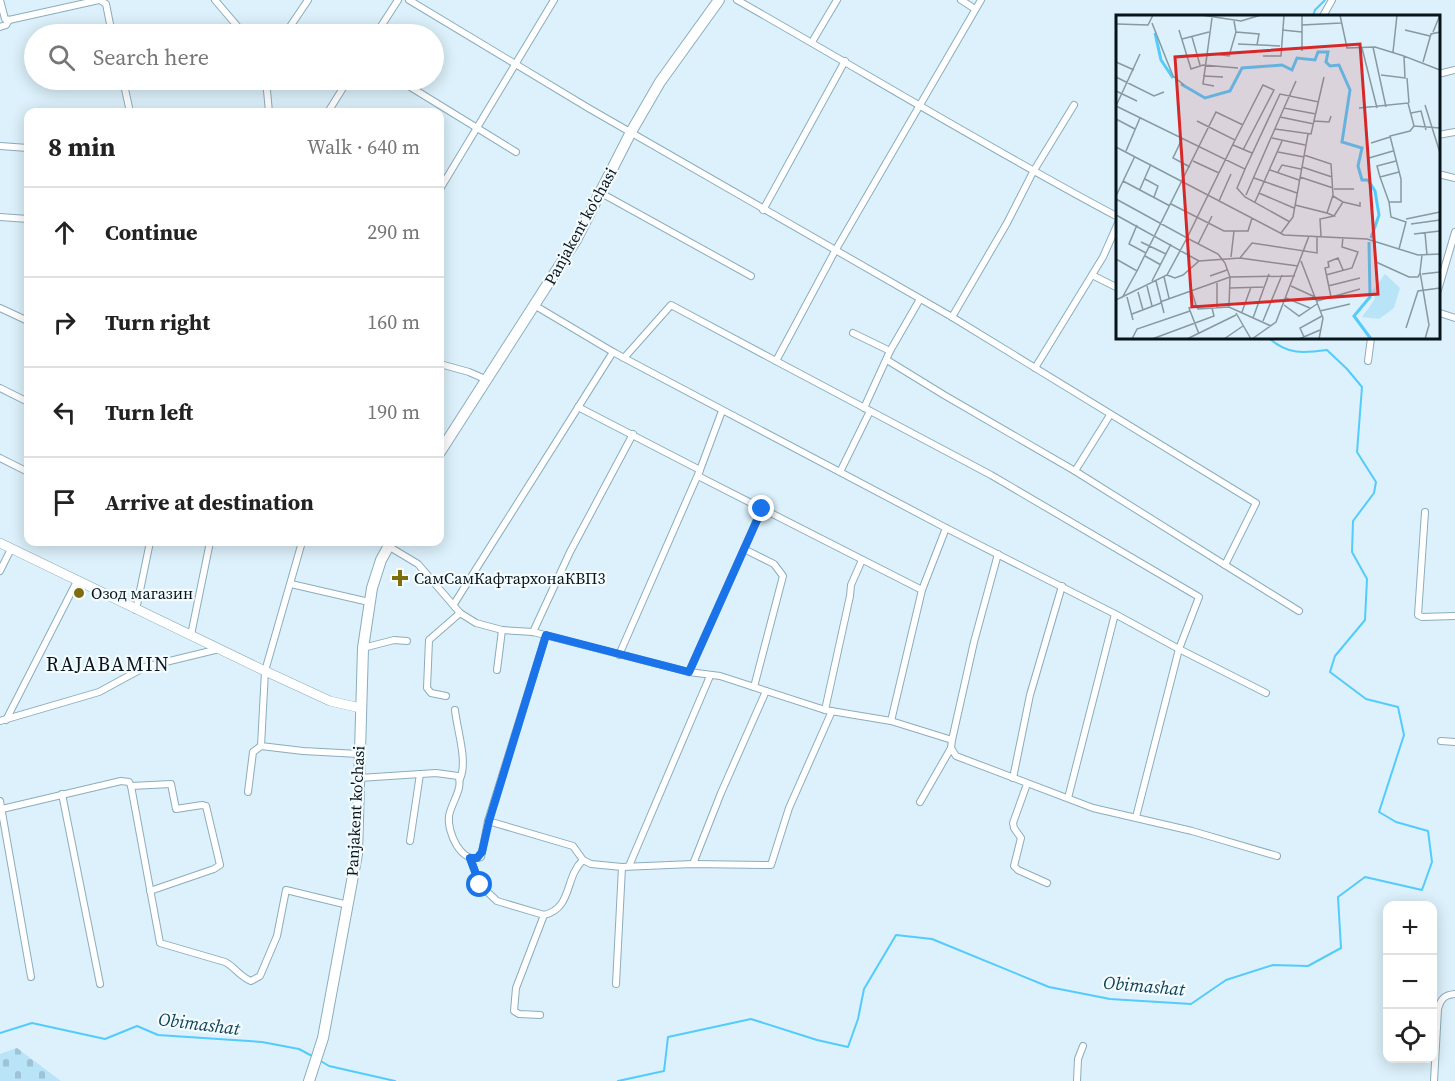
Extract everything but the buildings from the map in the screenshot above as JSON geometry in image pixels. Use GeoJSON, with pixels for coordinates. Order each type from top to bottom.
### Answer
{"type":"FeatureCollection","features":[{"type":"Feature","properties":{"kind":"main road","name":"Panjakent ko'chasi"},"geometry":{"type":"LineString","coordinates":[[444,446],[576,240],[631,132],[660,82],[719,0]]}},
{"type":"Feature","properties":{"kind":"main road"},"geometry":{"type":"LineString","coordinates":[[0,543],[330,701],[360,708]]}},
{"type":"Feature","properties":{"kind":"main road","name":"Panjakent ko'chasi"},"geometry":{"type":"LineString","coordinates":[[309,1081],[323,1038],[357,854],[363,648],[369,602],[376,573],[388,546]]}},
{"type":"Feature","properties":{"kind":"street"},"geometry":{"type":"LineString","coordinates":[[0,0],[5,19],[9,20],[100,0],[105,4],[110,24]]}},
{"type":"Feature","properties":{"kind":"street"},"geometry":{"type":"LineString","coordinates":[[214,0],[235,24]]}},
{"type":"Feature","properties":{"kind":"street"},"geometry":{"type":"LineString","coordinates":[[221,8],[226,0]]}},
{"type":"Feature","properties":{"kind":"street"},"geometry":{"type":"LineString","coordinates":[[292,24],[308,0]]}},
{"type":"Feature","properties":{"kind":"street"},"geometry":{"type":"LineString","coordinates":[[382,24],[398,0]]}},
{"type":"Feature","properties":{"kind":"street"},"geometry":{"type":"LineString","coordinates":[[409,0],[763,210],[952,317],[1256,502],[1225,565]]}},
{"type":"Feature","properties":{"kind":"street"},"geometry":{"type":"LineString","coordinates":[[444,182],[554,0]]}},
{"type":"Feature","properties":{"kind":"street"},"geometry":{"type":"LineString","coordinates":[[737,0],[1032,172],[1116,216]]}},
{"type":"Feature","properties":{"kind":"street"},"geometry":{"type":"LineString","coordinates":[[812,42],[837,0]]}},
{"type":"Feature","properties":{"kind":"street"},"geometry":{"type":"LineString","coordinates":[[961,0],[975,9]]}},
{"type":"Feature","properties":{"kind":"street"},"geometry":{"type":"LineString","coordinates":[[776,362],[835,251],[981,0]]}},
{"type":"Feature","properties":{"kind":"street"},"geometry":{"type":"LineString","coordinates":[[1324,15],[1332,0]]}},
{"type":"Feature","properties":{"kind":"street"},"geometry":{"type":"LineString","coordinates":[[0,27],[6,25],[9,20]]}},
{"type":"Feature","properties":{"kind":"street"},"geometry":{"type":"LineString","coordinates":[[763,210],[845,61]]}},
{"type":"Feature","properties":{"kind":"street"},"geometry":{"type":"LineString","coordinates":[[1440,74],[1455,70]]}},
{"type":"Feature","properties":{"kind":"street"},"geometry":{"type":"LineString","coordinates":[[125,90],[129,108]]}},
{"type":"Feature","properties":{"kind":"street"},"geometry":{"type":"LineString","coordinates":[[267,90],[269,108]]}},
{"type":"Feature","properties":{"kind":"street"},"geometry":{"type":"LineString","coordinates":[[330,108],[342,90]]}},
{"type":"Feature","properties":{"kind":"street"},"geometry":{"type":"LineString","coordinates":[[415,90],[516,152]]}},
{"type":"Feature","properties":{"kind":"street"},"geometry":{"type":"LineString","coordinates":[[952,317],[1007,223],[1032,172],[1074,105]]}},
{"type":"Feature","properties":{"kind":"street"},"geometry":{"type":"LineString","coordinates":[[1440,135],[1455,132]]}},
{"type":"Feature","properties":{"kind":"street"},"geometry":{"type":"LineString","coordinates":[[0,146],[24,148]]}},
{"type":"Feature","properties":{"kind":"street"},"geometry":{"type":"LineString","coordinates":[[1440,174],[1455,178]]}},
{"type":"Feature","properties":{"kind":"street"},"geometry":{"type":"LineString","coordinates":[[601,193],[751,276]]}},
{"type":"Feature","properties":{"kind":"street"},"geometry":{"type":"LineString","coordinates":[[0,217],[24,219]]}},
{"type":"Feature","properties":{"kind":"street"},"geometry":{"type":"LineString","coordinates":[[1035,368],[1092,275],[1116,228]]}},
{"type":"Feature","properties":{"kind":"street"},"geometry":{"type":"LineString","coordinates":[[1440,283],[1455,232]]}},
{"type":"Feature","properties":{"kind":"street"},"geometry":{"type":"LineString","coordinates":[[1092,275],[1116,287]]}},
{"type":"Feature","properties":{"kind":"street"},"geometry":{"type":"LineString","coordinates":[[840,472],[890,351],[920,299]]}},
{"type":"Feature","properties":{"kind":"street"},"geometry":{"type":"LineString","coordinates":[[624,358],[671,304],[991,475],[1199,597],[1179,649],[1136,817]]}},
{"type":"Feature","properties":{"kind":"street"},"geometry":{"type":"LineString","coordinates":[[534,305],[613,352],[722,411],[1266,693]]}},
{"type":"Feature","properties":{"kind":"street"},"geometry":{"type":"LineString","coordinates":[[0,308],[24,319]]}},
{"type":"Feature","properties":{"kind":"street"},"geometry":{"type":"LineString","coordinates":[[1440,313],[1455,318]]}},
{"type":"Feature","properties":{"kind":"street"},"geometry":{"type":"LineString","coordinates":[[852,333],[890,351]]}},
{"type":"Feature","properties":{"kind":"street"},"geometry":{"type":"LineString","coordinates":[[1368,361],[1371,339]]}},
{"type":"Feature","properties":{"kind":"street"},"geometry":{"type":"LineString","coordinates":[[454,604],[613,352]]}},
{"type":"Feature","properties":{"kind":"street"},"geometry":{"type":"LineString","coordinates":[[887,360],[944,396],[1075,471],[1299,610]]}},
{"type":"Feature","properties":{"kind":"street"},"geometry":{"type":"LineString","coordinates":[[444,365],[487,380]]}},
{"type":"Feature","properties":{"kind":"street"},"geometry":{"type":"LineString","coordinates":[[0,388],[24,400]]}},
{"type":"Feature","properties":{"kind":"street"},"geometry":{"type":"LineString","coordinates":[[578,407],[700,470]]}},
{"type":"Feature","properties":{"kind":"street"},"geometry":{"type":"LineString","coordinates":[[722,411],[698,476],[922,590]]}},
{"type":"Feature","properties":{"kind":"street"},"geometry":{"type":"LineString","coordinates":[[1075,471],[1110,414]]}},
{"type":"Feature","properties":{"kind":"street"},"geometry":{"type":"LineString","coordinates":[[533,632],[570,552],[633,434]]}},
{"type":"Feature","properties":{"kind":"street"},"geometry":{"type":"LineString","coordinates":[[0,458],[24,470]]}},
{"type":"Feature","properties":{"kind":"street"},"geometry":{"type":"LineString","coordinates":[[619,655],[700,470]]}},
{"type":"Feature","properties":{"kind":"street"},"geometry":{"type":"LineString","coordinates":[[689,672],[762,509]]}},
{"type":"Feature","properties":{"kind":"street"},"geometry":{"type":"LineString","coordinates":[[1425,512],[1418,615],[1422,617],[1455,616]]}},
{"type":"Feature","properties":{"kind":"street"},"geometry":{"type":"LineString","coordinates":[[891,721],[922,590],[946,528]]}},
{"type":"Feature","properties":{"kind":"street"},"geometry":{"type":"LineString","coordinates":[[136,610],[149,546]]}},
{"type":"Feature","properties":{"kind":"street"},"geometry":{"type":"LineString","coordinates":[[191,635],[209,546]]}},
{"type":"Feature","properties":{"kind":"street"},"geometry":{"type":"LineString","coordinates":[[261,746],[266,671],[301,546]]}},
{"type":"Feature","properties":{"kind":"street"},"geometry":{"type":"LineString","coordinates":[[392,546],[418,564],[460,613],[476,622],[502,630],[546,635],[689,672],[720,676],[825,710],[891,721],[952,740]]}},
{"type":"Feature","properties":{"kind":"street"},"geometry":{"type":"LineString","coordinates":[[0,571],[11,549]]}},
{"type":"Feature","properties":{"kind":"street"},"geometry":{"type":"LineString","coordinates":[[744,549],[774,564],[783,576],[754,687]]}},
{"type":"Feature","properties":{"kind":"street"},"geometry":{"type":"LineString","coordinates":[[920,802],[951,748],[974,642],[998,554]]}},
{"type":"Feature","properties":{"kind":"street"},"geometry":{"type":"LineString","coordinates":[[825,710],[851,585],[862,560]]}},
{"type":"Feature","properties":{"kind":"street"},"geometry":{"type":"LineString","coordinates":[[3,720],[77,581]]}},
{"type":"Feature","properties":{"kind":"street"},"geometry":{"type":"LineString","coordinates":[[291,584],[369,602]]}},
{"type":"Feature","properties":{"kind":"street"},"geometry":{"type":"LineString","coordinates":[[1013,778],[1030,695],[1062,586]]}},
{"type":"Feature","properties":{"kind":"street"},"geometry":{"type":"LineString","coordinates":[[446,696],[431,693],[427,688],[429,640],[460,613]]}},
{"type":"Feature","properties":{"kind":"street"},"geometry":{"type":"LineString","coordinates":[[1068,798],[1115,614]]}},
{"type":"Feature","properties":{"kind":"street"},"geometry":{"type":"LineString","coordinates":[[497,670],[502,630]]}},
{"type":"Feature","properties":{"kind":"street"},"geometry":{"type":"LineString","coordinates":[[470,858],[481,856],[489,821],[546,635]]}},
{"type":"Feature","properties":{"kind":"street"},"geometry":{"type":"LineString","coordinates":[[363,648],[394,640],[407,641]]}},
{"type":"Feature","properties":{"kind":"street"},"geometry":{"type":"LineString","coordinates":[[3,720],[99,692],[145,667],[219,649]]}},
{"type":"Feature","properties":{"kind":"street"},"geometry":{"type":"LineString","coordinates":[[616,984],[626,867],[710,676]]}},
{"type":"Feature","properties":{"kind":"street"},"geometry":{"type":"LineString","coordinates":[[693,864],[766,691]]}},
{"type":"Feature","properties":{"kind":"street"},"geometry":{"type":"LineString","coordinates":[[455,710],[463,759],[460,784],[449,816],[449,828],[462,853],[470,858],[480,885],[497,901],[544,915],[563,905],[574,869],[583,860]]}},
{"type":"Feature","properties":{"kind":"street"},"geometry":{"type":"LineString","coordinates":[[489,821],[573,846],[583,860],[591,864],[626,867],[693,864],[771,865],[789,808],[832,711]]}},
{"type":"Feature","properties":{"kind":"street"},"geometry":{"type":"LineString","coordinates":[[1441,741],[1455,742]]}},
{"type":"Feature","properties":{"kind":"street"},"geometry":{"type":"LineString","coordinates":[[248,792],[253,752],[261,746],[359,754]]}},
{"type":"Feature","properties":{"kind":"street"},"geometry":{"type":"LineString","coordinates":[[951,748],[956,756],[1093,808],[1192,831],[1277,856]]}},
{"type":"Feature","properties":{"kind":"street"},"geometry":{"type":"LineString","coordinates":[[358,778],[420,774],[456,775],[460,779]]}},
{"type":"Feature","properties":{"kind":"street"},"geometry":{"type":"LineString","coordinates":[[410,841],[420,774]]}},
{"type":"Feature","properties":{"kind":"street"},"geometry":{"type":"LineString","coordinates":[[2,809],[121,781],[129,782],[160,943],[225,962],[231,965],[240,976],[251,981],[260,976],[277,936],[286,890],[348,905]]}},
{"type":"Feature","properties":{"kind":"street"},"geometry":{"type":"LineString","coordinates":[[131,786],[171,784],[176,809],[206,806],[220,865],[150,891]]}},
{"type":"Feature","properties":{"kind":"street"},"geometry":{"type":"LineString","coordinates":[[1027,784],[1013,823],[1021,838],[1014,866],[1047,884]]}},
{"type":"Feature","properties":{"kind":"street"},"geometry":{"type":"LineString","coordinates":[[62,794],[100,984]]}},
{"type":"Feature","properties":{"kind":"street"},"geometry":{"type":"LineString","coordinates":[[0,801],[31,977]]}},
{"type":"Feature","properties":{"kind":"street"},"geometry":{"type":"LineString","coordinates":[[540,1015],[519,1014],[514,1011],[516,988],[544,915]]}},
{"type":"Feature","properties":{"kind":"street"},"geometry":{"type":"LineString","coordinates":[[1434,1081],[1438,1008],[1445,996],[1455,994]]}},
{"type":"Feature","properties":{"kind":"street"},"geometry":{"type":"LineString","coordinates":[[1077,1081],[1078,1059],[1083,1046]]}},
{"type":"Feature","properties":{"kind":"green space"},"geometry":{"type":"Polygon","coordinates":[[[17,1048],[61,1081],[0,1081],[0,1054],[17,1048]]]}},
{"type":"Feature","properties":{"kind":"waterway","name":"Obimashat"},"geometry":{"type":"LineString","coordinates":[[1313,15],[1325,0]]}},
{"type":"Feature","properties":{"kind":"waterway","name":"Obimashat"},"geometry":{"type":"LineString","coordinates":[[618,1081],[664,1071],[668,1037],[751,1019],[817,1040],[848,1047],[858,1019],[864,989],[896,935],[932,939],[1049,987],[1110,999],[1191,1004],[1226,980],[1273,965],[1308,966],[1341,948],[1338,897],[1365,877],[1422,890],[1432,862],[1428,831],[1396,822],[1379,812],[1404,735],[1398,707],[1366,699],[1330,672],[1335,656],[1365,620],[1367,579],[1352,552],[1353,521],[1374,493],[1376,482],[1357,452],[1362,387],[1327,350],[1296,352],[1276,344],[1270,339]]}},
{"type":"Feature","properties":{"kind":"waterway","name":"Obimashat"},"geometry":{"type":"LineString","coordinates":[[0,1033],[32,1023],[105,1039],[137,1026],[158,1035],[262,1042],[299,1049],[314,1057]]}},
{"type":"Feature","properties":{"kind":"waterway","name":"Obimashat"},"geometry":{"type":"LineString","coordinates":[[319,1060],[329,1066],[395,1081]]}},
{"type":"Feature","properties":{"kind":"place","name":"СамСамКафтархонаКВП3"},"geometry":{"type":"Point","coordinates":[400,578]}},
{"type":"Feature","properties":{"kind":"place","name":"Озод магазин"},"geometry":{"type":"Point","coordinates":[79,593]}},
{"type":"Feature","properties":{"kind":"district","name":"RAJABAMIN"},"geometry":{"type":"Point","coordinates":[108,664]}},
{"type":"Feature","properties":{"kind":"route"},"geometry":{"type":"LineString","coordinates":[[480,885],[470,858],[481,856],[489,821],[546,635],[689,672],[762,509]]}}]}
